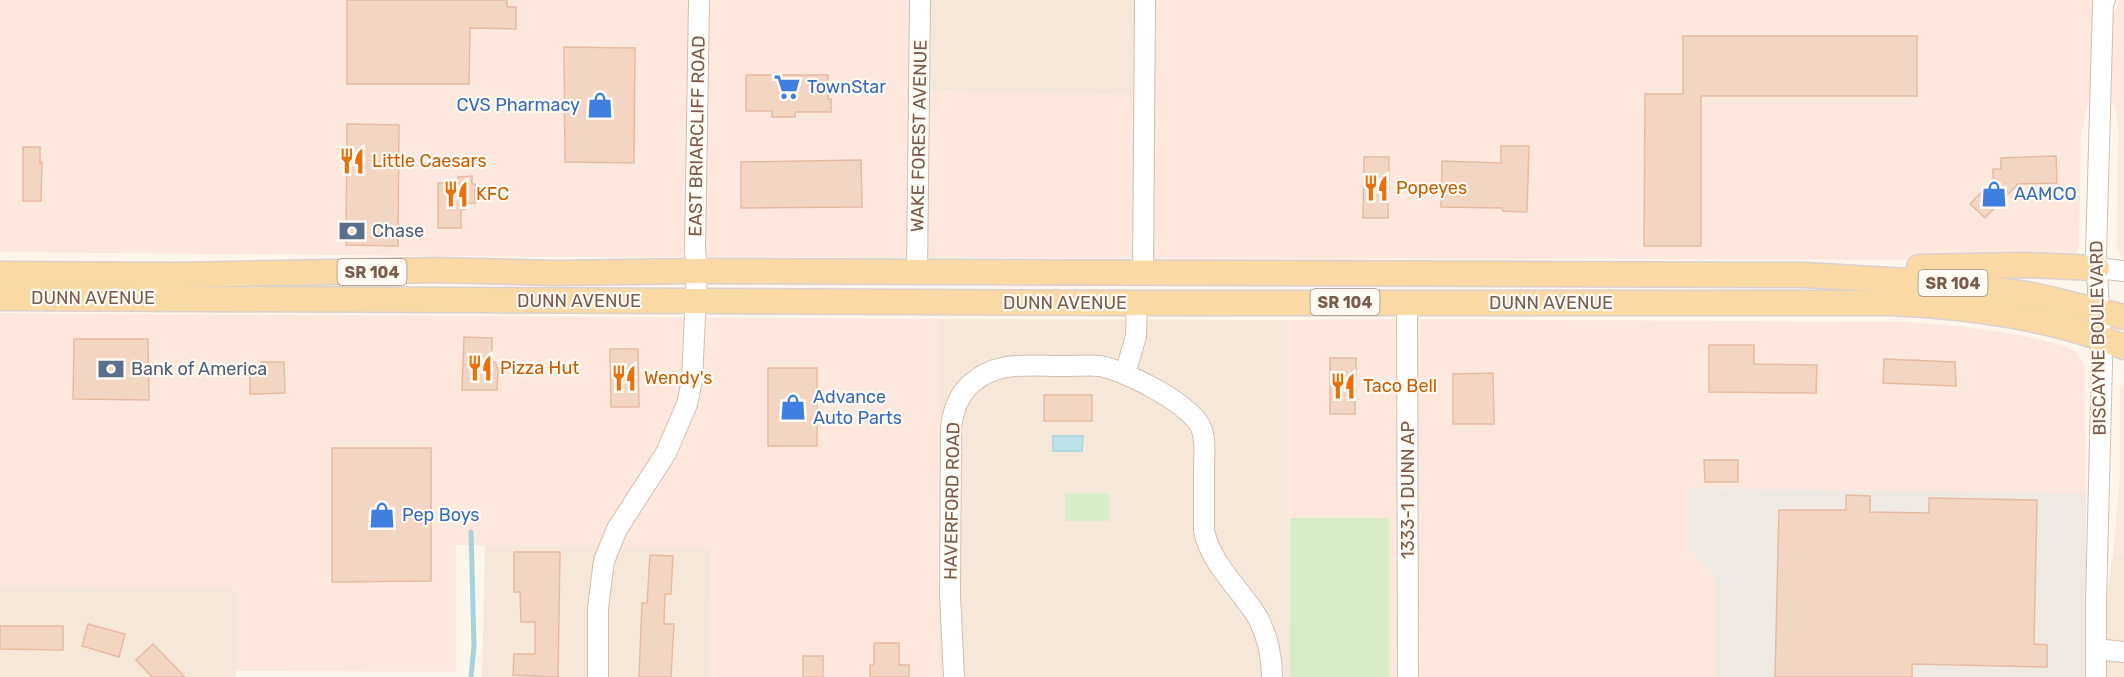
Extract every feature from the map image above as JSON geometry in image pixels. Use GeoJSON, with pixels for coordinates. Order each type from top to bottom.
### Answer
{"type":"FeatureCollection","features":[{"type":"Feature","properties":{"kind":"main road"},"geometry":{"type":"LineString","coordinates":[[1805,275],[1835,268],[2025,265],[2097,268]]}},
{"type":"Feature","properties":{"kind":"main road","name":"DUNN AVENUE"},"geometry":{"type":"LineString","coordinates":[[0,274],[178,275],[436,270],[545,273],[697,271],[1805,275],[1959,284],[2033,295],[2099,311],[2124,314]]}},
{"type":"Feature","properties":{"kind":"main road"},"geometry":{"type":"LineString","coordinates":[[1089,303],[1101,292],[1136,284],[1141,280],[1143,273]]}},
{"type":"Feature","properties":{"kind":"main road"},"geometry":{"type":"LineString","coordinates":[[1137,303],[1137,296],[1142,291],[1161,288],[1169,284],[1178,274]]}},
{"type":"Feature","properties":{"kind":"main road"},"geometry":{"type":"LineString","coordinates":[[1407,303],[1410,296],[1418,292],[1454,285],[1465,274]]}},
{"type":"Feature","properties":{"kind":"main road"},"geometry":{"type":"LineString","coordinates":[[1687,303],[1699,295],[1740,290],[1752,282],[1754,275]]}},
{"type":"Feature","properties":{"kind":"main road","name":"DUNN AVENUE"},"geometry":{"type":"LineString","coordinates":[[0,298],[1089,303],[1837,302],[1944,305],[2052,324],[2124,347]]}},
{"type":"Feature","properties":{"kind":"street","name":"EAST BRIARCLIFF ROAD"},"geometry":{"type":"LineString","coordinates":[[597,677],[598,608],[604,561],[617,529],[666,453],[687,404],[692,381],[697,271],[695,249],[699,0]]}},
{"type":"Feature","properties":{"kind":"street","name":"WAKE FOREST AVENUE"},"geometry":{"type":"LineString","coordinates":[[917,273],[920,0]]}},
{"type":"Feature","properties":{"kind":"street"},"geometry":{"type":"LineString","coordinates":[[1143,273],[1145,0]]}},
{"type":"Feature","properties":{"kind":"street","name":"BISCAYNE BOULEVARD"},"geometry":{"type":"LineString","coordinates":[[2096,677],[2101,338],[2097,268],[2104,1]]}},
{"type":"Feature","properties":{"kind":"street"},"geometry":{"type":"LineString","coordinates":[[2097,268],[2124,271]]}},
{"type":"Feature","properties":{"kind":"street"},"geometry":{"type":"LineString","coordinates":[[1125,374],[1136,336],[1137,303]]}},
{"type":"Feature","properties":{"kind":"street","name":"1333-1 DUNN AP"},"geometry":{"type":"LineString","coordinates":[[1407,303],[1408,677]]}},
{"type":"Feature","properties":{"kind":"street","name":"HAVERFORD ROAD"},"geometry":{"type":"LineString","coordinates":[[954,677],[950,595],[953,414],[960,398],[972,383],[989,372],[1013,365],[1101,366],[1125,374],[1175,400],[1192,414],[1202,429],[1204,446],[1204,531],[1206,540],[1216,562],[1257,617],[1272,659],[1272,677]]}},
{"type":"Feature","properties":{"kind":"street"},"geometry":{"type":"LineString","coordinates":[[2096,649],[2124,652]]}},
{"type":"Feature","properties":{"kind":"shaded area"},"geometry":{"type":"Polygon","coordinates":[[[0,0],[928,0],[927,91],[1137,95],[1137,0],[2093,0],[2093,81],[2081,136],[2079,248],[2074,256],[1963,260],[537,257],[0,252],[0,0]]]}},
{"type":"Feature","properties":{"kind":"shaded area"},"geometry":{"type":"Polygon","coordinates":[[[928,0],[1137,0],[1137,95],[927,91],[928,0]]]}},
{"type":"Feature","properties":{"kind":"shaded area"},"geometry":{"type":"Polygon","coordinates":[[[2119,0],[2124,0],[2124,260],[2117,247],[2118,129],[2112,100],[2112,20],[2119,0]]]}},
{"type":"Feature","properties":{"kind":"shaded area"},"geometry":{"type":"Polygon","coordinates":[[[0,313],[940,319],[938,658],[940,677],[709,677],[710,548],[456,545],[456,672],[236,671],[236,588],[0,586],[0,313]]]}},
{"type":"Feature","properties":{"kind":"shaded area"},"geometry":{"type":"Polygon","coordinates":[[[940,319],[1289,320],[1290,677],[940,677],[938,658],[940,319]]]}},
{"type":"Feature","properties":{"kind":"shaded area"},"geometry":{"type":"Polygon","coordinates":[[[1289,320],[1908,322],[2021,335],[2066,346],[2076,352],[2085,369],[2086,494],[1687,488],[1688,549],[1715,577],[1716,677],[1389,677],[1389,518],[1290,518],[1289,320]]]}},
{"type":"Feature","properties":{"kind":"shaded area"},"geometry":{"type":"Polygon","coordinates":[[[2124,381],[2124,555],[2113,554],[2120,475],[2120,391],[2124,381]]]}},
{"type":"Feature","properties":{"kind":"shaded area"},"geometry":{"type":"Polygon","coordinates":[[[1687,488],[2086,494],[2087,677],[1716,677],[1715,577],[1688,549],[1687,488]]]}},
{"type":"Feature","properties":{"kind":"shaded area"},"geometry":{"type":"Polygon","coordinates":[[[485,545],[711,548],[709,677],[482,677],[485,545]]]}},
{"type":"Feature","properties":{"kind":"shaded area"},"geometry":{"type":"Polygon","coordinates":[[[2113,554],[2124,555],[2124,677],[2105,677],[2105,607],[2113,554]]]}},
{"type":"Feature","properties":{"kind":"shaded area"},"geometry":{"type":"Polygon","coordinates":[[[0,586],[236,588],[236,677],[0,677],[0,586]]]}},
{"type":"Feature","properties":{"kind":"green space"},"geometry":{"type":"Polygon","coordinates":[[[1065,493],[1109,493],[1109,521],[1065,521],[1065,493]]]}},
{"type":"Feature","properties":{"kind":"green space"},"geometry":{"type":"Polygon","coordinates":[[[1290,518],[1389,518],[1389,677],[1290,677],[1290,518]]]}},
{"type":"Feature","properties":{"kind":"water"},"geometry":{"type":"Polygon","coordinates":[[[1053,436],[1083,436],[1082,451],[1053,451],[1053,436]]]}},
{"type":"Feature","properties":{"kind":"building"},"geometry":{"type":"Polygon","coordinates":[[[347,0],[507,0],[507,7],[516,7],[516,29],[470,28],[469,84],[347,84],[347,0]]]}},
{"type":"Feature","properties":{"kind":"building"},"geometry":{"type":"Polygon","coordinates":[[[1683,36],[1917,36],[1917,96],[1701,96],[1701,246],[1644,246],[1645,94],[1683,94],[1683,36]]]}},
{"type":"Feature","properties":{"kind":"building","name":"CVS Pharmacy"},"geometry":{"type":"Polygon","coordinates":[[[564,47],[635,48],[634,163],[565,162],[564,47]]]}},
{"type":"Feature","properties":{"kind":"building","name":"TownStar"},"geometry":{"type":"Polygon","coordinates":[[[746,75],[828,75],[828,99],[831,99],[831,112],[795,112],[795,117],[772,117],[772,111],[746,111],[746,75]]]}},
{"type":"Feature","properties":{"kind":"building"},"geometry":{"type":"Polygon","coordinates":[[[347,124],[399,125],[398,246],[346,245],[347,124]]]}},
{"type":"Feature","properties":{"kind":"building"},"geometry":{"type":"Polygon","coordinates":[[[1501,146],[1529,146],[1527,212],[1503,211],[1502,208],[1441,207],[1442,161],[1501,163],[1501,146]]]}},
{"type":"Feature","properties":{"kind":"building"},"geometry":{"type":"Polygon","coordinates":[[[23,147],[40,147],[41,201],[23,201],[23,147]]]}},
{"type":"Feature","properties":{"kind":"building","name":"AAMCO"},"geometry":{"type":"Polygon","coordinates":[[[2056,156],[2057,183],[2018,184],[1985,218],[1970,204],[1993,180],[1993,169],[2001,169],[2001,158],[2056,156]]]}},
{"type":"Feature","properties":{"kind":"building","name":"Popeyes"},"geometry":{"type":"Polygon","coordinates":[[[1364,157],[1389,157],[1388,218],[1363,218],[1364,157]]]}},
{"type":"Feature","properties":{"kind":"building"},"geometry":{"type":"Polygon","coordinates":[[[861,160],[862,207],[741,208],[741,162],[861,160]]]}},
{"type":"Feature","properties":{"kind":"building","name":"KFC"},"geometry":{"type":"Polygon","coordinates":[[[472,176],[472,184],[475,184],[475,203],[466,203],[466,209],[461,209],[461,228],[438,228],[438,183],[458,183],[458,177],[472,176]]]}},
{"type":"Feature","properties":{"kind":"building","name":"Pizza Hut"},"geometry":{"type":"Polygon","coordinates":[[[464,337],[492,338],[492,362],[495,362],[498,369],[497,390],[462,390],[464,337]]]}},
{"type":"Feature","properties":{"kind":"building","name":"Bank of America"},"geometry":{"type":"Polygon","coordinates":[[[74,339],[148,339],[149,400],[73,399],[74,339]]]}},
{"type":"Feature","properties":{"kind":"building"},"geometry":{"type":"Polygon","coordinates":[[[1709,345],[1754,345],[1754,364],[1817,365],[1816,393],[1709,392],[1709,345]]]}},
{"type":"Feature","properties":{"kind":"building","name":"Wendy's"},"geometry":{"type":"Polygon","coordinates":[[[610,349],[638,349],[639,407],[611,407],[610,349]]]}},
{"type":"Feature","properties":{"kind":"building","name":"Taco Bell"},"geometry":{"type":"Polygon","coordinates":[[[1330,358],[1356,358],[1355,414],[1330,414],[1330,358]]]}},
{"type":"Feature","properties":{"kind":"building"},"geometry":{"type":"Polygon","coordinates":[[[1884,359],[1955,362],[1956,386],[1883,383],[1884,359]]]}},
{"type":"Feature","properties":{"kind":"building"},"geometry":{"type":"Polygon","coordinates":[[[261,362],[284,362],[285,393],[250,394],[250,370],[261,370],[261,362]]]}},
{"type":"Feature","properties":{"kind":"building","name":"Advance Auto Parts"},"geometry":{"type":"Polygon","coordinates":[[[768,368],[817,368],[817,446],[768,446],[768,368]]]}},
{"type":"Feature","properties":{"kind":"building"},"geometry":{"type":"Polygon","coordinates":[[[1493,373],[1494,424],[1453,424],[1453,374],[1493,373]]]}},
{"type":"Feature","properties":{"kind":"building"},"geometry":{"type":"Polygon","coordinates":[[[1044,395],[1092,395],[1092,421],[1044,421],[1044,395]]]}},
{"type":"Feature","properties":{"kind":"building","name":"Pep Boys"},"geometry":{"type":"Polygon","coordinates":[[[332,448],[431,448],[431,581],[332,582],[332,448]]]}},
{"type":"Feature","properties":{"kind":"building"},"geometry":{"type":"Polygon","coordinates":[[[1704,460],[1738,460],[1738,482],[1705,482],[1704,460]]]}},
{"type":"Feature","properties":{"kind":"building"},"geometry":{"type":"Polygon","coordinates":[[[1846,495],[1870,496],[1870,512],[1929,513],[1929,498],[2037,500],[2034,644],[2047,645],[2047,667],[1912,664],[1912,677],[1775,677],[1779,510],[1846,510],[1846,495]]]}},
{"type":"Feature","properties":{"kind":"building"},"geometry":{"type":"Polygon","coordinates":[[[514,552],[560,552],[558,677],[513,675],[514,654],[535,654],[535,622],[521,622],[520,592],[514,592],[514,552]]]}},
{"type":"Feature","properties":{"kind":"building"},"geometry":{"type":"Polygon","coordinates":[[[650,555],[673,556],[671,594],[665,594],[664,624],[674,624],[671,677],[639,677],[642,603],[647,603],[650,555]]]}},
{"type":"Feature","properties":{"kind":"building"},"geometry":{"type":"Polygon","coordinates":[[[88,624],[125,634],[119,657],[82,646],[88,624]]]}},
{"type":"Feature","properties":{"kind":"building"},"geometry":{"type":"Polygon","coordinates":[[[0,626],[63,626],[63,650],[0,649],[0,626]]]}},
{"type":"Feature","properties":{"kind":"building"},"geometry":{"type":"Polygon","coordinates":[[[874,643],[899,643],[899,665],[909,665],[909,677],[870,677],[870,665],[874,665],[874,643]]]}},
{"type":"Feature","properties":{"kind":"building"},"geometry":{"type":"Polygon","coordinates":[[[153,644],[185,677],[152,677],[136,660],[153,644]]]}},
{"type":"Feature","properties":{"kind":"building"},"geometry":{"type":"Polygon","coordinates":[[[803,656],[823,656],[823,677],[803,677],[803,656]]]}},
{"type":"Feature","properties":{"kind":"waterway"},"geometry":{"type":"LineString","coordinates":[[471,532],[474,646],[471,677]]}},
{"type":"Feature","properties":{"kind":"place","name":"TownStar"},"geometry":{"type":"Point","coordinates":[787,87]}},
{"type":"Feature","properties":{"kind":"place","name":"CVS Pharmacy"},"geometry":{"type":"Point","coordinates":[600,105]}},
{"type":"Feature","properties":{"kind":"place","name":"Little Caesars"},"geometry":{"type":"Point","coordinates":[352,161]}},
{"type":"Feature","properties":{"kind":"place","name":"Popeyes"},"geometry":{"type":"Point","coordinates":[1376,188]}},
{"type":"Feature","properties":{"kind":"place","name":"KFC"},"geometry":{"type":"Point","coordinates":[456,194]}},
{"type":"Feature","properties":{"kind":"place","name":"AAMCO"},"geometry":{"type":"Point","coordinates":[1994,194]}},
{"type":"Feature","properties":{"kind":"place","name":"Chase"},"geometry":{"type":"Point","coordinates":[352,231]}},
{"type":"Feature","properties":{"kind":"place","name":"Pizza Hut"},"geometry":{"type":"Point","coordinates":[480,368]}},
{"type":"Feature","properties":{"kind":"place","name":"Bank of America"},"geometry":{"type":"Point","coordinates":[111,369]}},
{"type":"Feature","properties":{"kind":"place","name":"Wendy's"},"geometry":{"type":"Point","coordinates":[624,378]}},
{"type":"Feature","properties":{"kind":"place","name":"Taco Bell"},"geometry":{"type":"Point","coordinates":[1343,386]}},
{"type":"Feature","properties":{"kind":"place","name":"Advance Auto Parts"},"geometry":{"type":"Point","coordinates":[793,407]}},
{"type":"Feature","properties":{"kind":"place","name":"Pep Boys"},"geometry":{"type":"Point","coordinates":[382,515]}}]}
